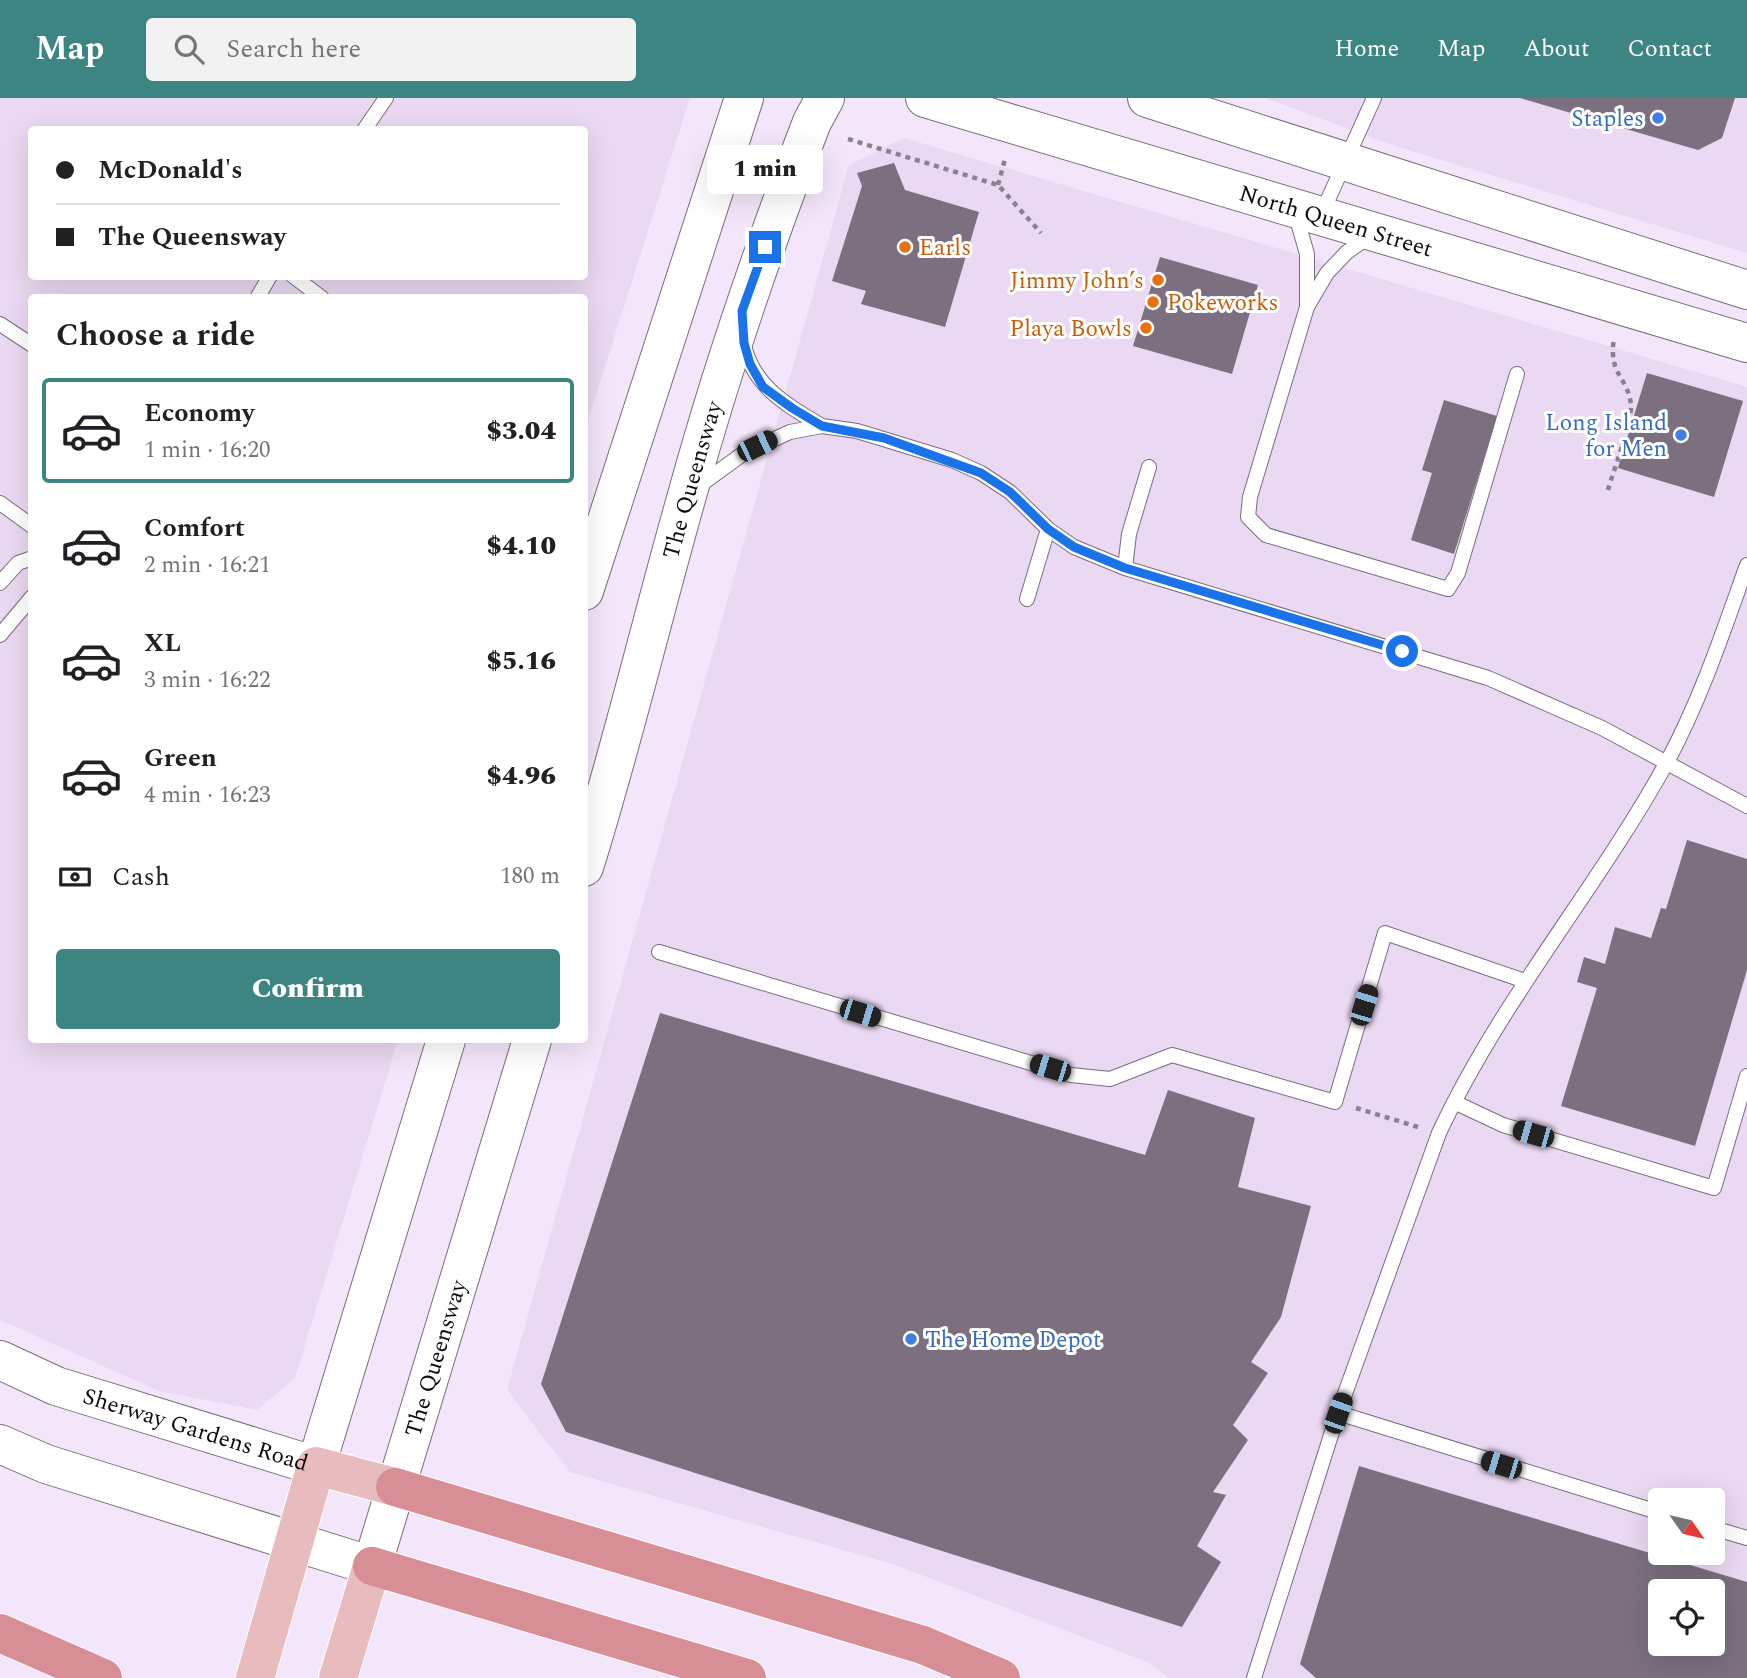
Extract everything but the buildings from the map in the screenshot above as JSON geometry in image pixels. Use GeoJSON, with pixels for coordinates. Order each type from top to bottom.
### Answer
{"type":"FeatureCollection","features":[{"type":"Feature","properties":{"kind":"highway"},"geometry":{"type":"LineString","coordinates":[[395,1487],[923,1645],[1001,1678]]}},
{"type":"Feature","properties":{"kind":"highway"},"geometry":{"type":"LineString","coordinates":[[372,1566],[747,1678]]}},
{"type":"Feature","properties":{"kind":"highway"},"geometry":{"type":"LineString","coordinates":[[0,1633],[103,1678]]}},
{"type":"Feature","properties":{"kind":"main road"},"geometry":{"type":"LineString","coordinates":[[588,580],[744,98]]}},
{"type":"Feature","properties":{"kind":"main road","name":"The Queensway"},"geometry":{"type":"LineString","coordinates":[[588,854],[612,776],[686,498],[742,311],[797,161],[825,98]]}},
{"type":"Feature","properties":{"kind":"main road","name":"North Queen Street"},"geometry":{"type":"LineString","coordinates":[[925,98],[1747,342]]}},
{"type":"Feature","properties":{"kind":"main road"},"geometry":{"type":"LineString","coordinates":[[1147,98],[1747,290]]}},
{"type":"Feature","properties":{"kind":"main road"},"geometry":{"type":"LineString","coordinates":[[255,1678],[297,1541],[316,1466],[445,1043]]}},
{"type":"Feature","properties":{"kind":"main road","name":"The Queensway"},"geometry":{"type":"LineString","coordinates":[[338,1678],[531,1043]]}},
{"type":"Feature","properties":{"kind":"main road","name":"Sherway Gardens Road"},"geometry":{"type":"LineString","coordinates":[[0,1360],[56,1386],[316,1466],[395,1487]]}},
{"type":"Feature","properties":{"kind":"main road"},"geometry":{"type":"LineString","coordinates":[[0,1444],[46,1464],[372,1566]]}},
{"type":"Feature","properties":{"kind":"lane"},"geometry":{"type":"LineString","coordinates":[[367,126],[386,98]]}},
{"type":"Feature","properties":{"kind":"lane"},"geometry":{"type":"LineString","coordinates":[[1307,307],[1307,211],[1344,163],[1374,98]]}},
{"type":"Feature","properties":{"kind":"lane"},"geometry":{"type":"LineString","coordinates":[[1377,232],[1347,252],[1327,273],[1307,307],[1250,497],[1248,517],[1266,535],[1448,589],[1458,573],[1517,373]]}},
{"type":"Feature","properties":{"kind":"lane"},"geometry":{"type":"LineString","coordinates":[[298,280],[317,294]]}},
{"type":"Feature","properties":{"kind":"lane"},"geometry":{"type":"LineString","coordinates":[[742,311],[744,343],[750,364],[763,387],[822,426]]}},
{"type":"Feature","properties":{"kind":"lane"},"geometry":{"type":"LineString","coordinates":[[0,324],[28,342]]}},
{"type":"Feature","properties":{"kind":"lane"},"geometry":{"type":"LineString","coordinates":[[686,498],[714,472],[744,453],[790,432],[822,426],[884,438],[981,473],[1010,492],[1048,529],[1074,547],[1125,568],[1488,678],[1602,728],[1747,806]]}},
{"type":"Feature","properties":{"kind":"lane"},"geometry":{"type":"LineString","coordinates":[[1125,568],[1129,534],[1149,467]]}},
{"type":"Feature","properties":{"kind":"lane"},"geometry":{"type":"LineString","coordinates":[[0,503],[28,523]]}},
{"type":"Feature","properties":{"kind":"lane"},"geometry":{"type":"LineString","coordinates":[[1027,599],[1048,529]]}},
{"type":"Feature","properties":{"kind":"lane"},"geometry":{"type":"LineString","coordinates":[[0,583],[19,563],[28,560]]}},
{"type":"Feature","properties":{"kind":"lane"},"geometry":{"type":"LineString","coordinates":[[1254,1678],[1338,1413],[1440,1133],[1454,1102],[1525,981],[1667,762],[1696,707],[1747,565]]}},
{"type":"Feature","properties":{"kind":"lane"},"geometry":{"type":"LineString","coordinates":[[0,635],[28,602]]}},
{"type":"Feature","properties":{"kind":"lane"},"geometry":{"type":"LineString","coordinates":[[659,952],[1071,1075],[1110,1079],[1172,1055],[1335,1102],[1385,933],[1525,981]]}},
{"type":"Feature","properties":{"kind":"lane"},"geometry":{"type":"LineString","coordinates":[[1454,1102],[1503,1125],[1714,1188],[1747,1076]]}},
{"type":"Feature","properties":{"kind":"lane"},"geometry":{"type":"LineString","coordinates":[[1338,1413],[1648,1509]]}},
{"type":"Feature","properties":{"kind":"lane"},"geometry":{"type":"LineString","coordinates":[[1726,1532],[1747,1538]]}},
{"type":"Feature","properties":{"kind":"path"},"geometry":{"type":"LineString","coordinates":[[848,139],[998,185],[1041,233]]}},
{"type":"Feature","properties":{"kind":"path"},"geometry":{"type":"LineString","coordinates":[[998,185],[1006,158]]}},
{"type":"Feature","properties":{"kind":"path"},"geometry":{"type":"LineString","coordinates":[[1608,490],[1631,410],[1625,388],[1613,366],[1614,338]]}},
{"type":"Feature","properties":{"kind":"path"},"geometry":{"type":"LineString","coordinates":[[1335,1102],[1440,1133]]}},
{"type":"Feature","properties":{"kind":"shaded area"},"geometry":{"type":"Polygon","coordinates":[[[0,98],[690,98],[588,421],[588,294],[28,294],[28,1043],[397,1043],[295,1378],[257,1410],[159,1391],[0,1320],[0,98]]]}},
{"type":"Feature","properties":{"kind":"shaded area"},"geometry":{"type":"Polygon","coordinates":[[[1266,98],[1747,98],[1747,253],[1386,143],[1266,98]]]}},
{"type":"Feature","properties":{"kind":"shaded area"},"geometry":{"type":"Polygon","coordinates":[[[904,138],[1747,387],[1747,1678],[1169,1678],[1147,1662],[893,1564],[570,1472],[507,1390],[849,165],[904,138]]]}},
{"type":"Feature","properties":{"kind":"place","name":"Staples"},"geometry":{"type":"Point","coordinates":[1658,118]}},
{"type":"Feature","properties":{"kind":"place","name":"Earls"},"geometry":{"type":"Point","coordinates":[905,247]}},
{"type":"Feature","properties":{"kind":"place","name":"Jimmy John’s"},"geometry":{"type":"Point","coordinates":[1158,280]}},
{"type":"Feature","properties":{"kind":"place","name":"Pokeworks"},"geometry":{"type":"Point","coordinates":[1153,302]}},
{"type":"Feature","properties":{"kind":"place","name":"Playa Bowls"},"geometry":{"type":"Point","coordinates":[1146,328]}},
{"type":"Feature","properties":{"kind":"place","name":"Long Island for Men"},"geometry":{"type":"Point","coordinates":[1681,435]}},
{"type":"Feature","properties":{"kind":"place","name":"The Home Depot"},"geometry":{"type":"Point","coordinates":[911,1339]}},
{"type":"Feature","properties":{"kind":"route"},"geometry":{"type":"LineString","coordinates":[[765,247],[742,311],[744,343],[750,364],[763,387],[792,408],[822,426],[857,430],[952,460],[981,473],[1010,492],[1048,529],[1074,547],[1125,568],[1402,651]]}}]}
